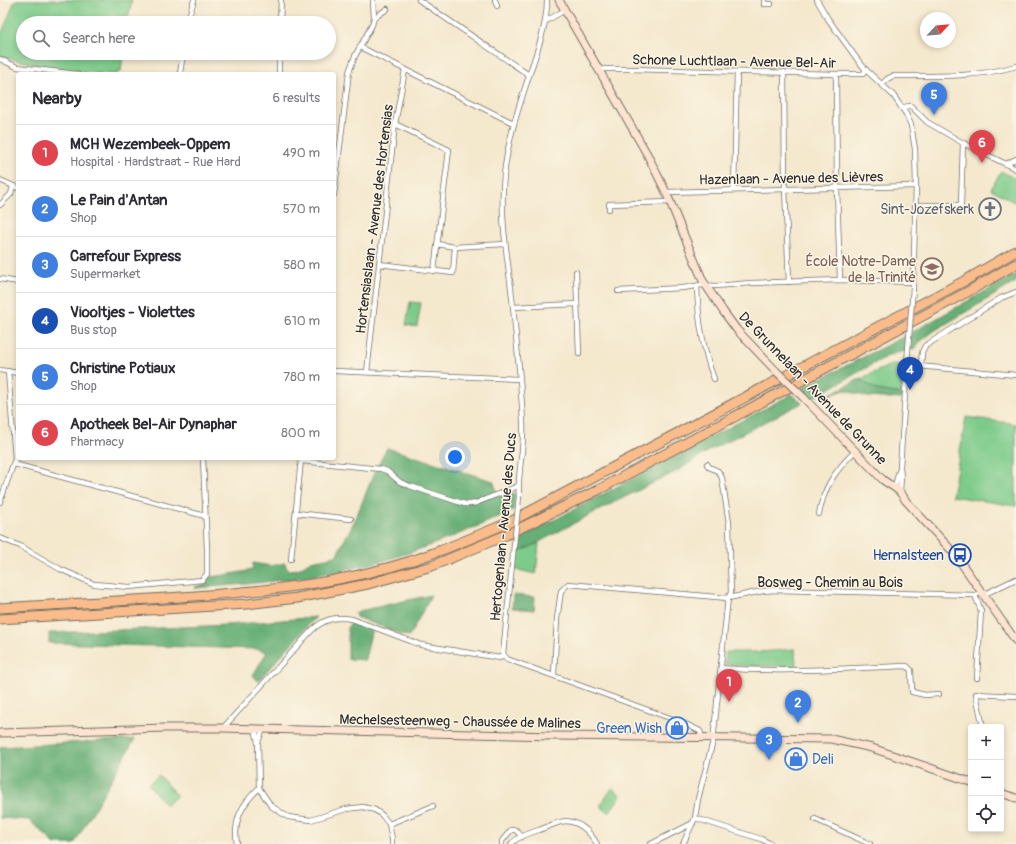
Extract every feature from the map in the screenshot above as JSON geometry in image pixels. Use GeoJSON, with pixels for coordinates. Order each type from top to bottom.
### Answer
{"type":"FeatureCollection","features":[{"type":"Feature","properties":{"kind":"highway"},"geometry":{"type":"LineString","coordinates":[[0,608],[248,592],[295,586],[379,571],[425,556],[510,522],[966,280],[1016,251]]}},
{"type":"Feature","properties":{"kind":"highway"},"geometry":{"type":"LineString","coordinates":[[0,619],[247,604],[297,598],[368,584],[432,566],[506,535],[598,490],[964,294],[1016,264]]}},
{"type":"Feature","properties":{"kind":"main road","name":"De Grunnelaan - Avenue de Grunne"},"geometry":{"type":"LineString","coordinates":[[559,0],[647,154],[671,202],[707,286],[737,330],[883,480],[897,489],[906,501],[954,553],[1016,641]]}},
{"type":"Feature","properties":{"kind":"main road","name":"Mechelsesteenweg - Chaussée de Malines"},"geometry":{"type":"LineString","coordinates":[[0,734],[165,728],[222,728],[495,735],[820,739],[851,743],[884,751],[968,781]]}},
{"type":"Feature","properties":{"kind":"main road"},"geometry":{"type":"LineString","coordinates":[[1004,794],[1016,798]]}},
{"type":"Feature","properties":{"kind":"street"},"geometry":{"type":"LineString","coordinates":[[189,16],[194,0]]}},
{"type":"Feature","properties":{"kind":"street"},"geometry":{"type":"LineString","coordinates":[[280,0],[280,16]]}},
{"type":"Feature","properties":{"kind":"street"},"geometry":{"type":"LineString","coordinates":[[336,178],[351,64],[374,18],[373,0]]}},
{"type":"Feature","properties":{"kind":"street"},"geometry":{"type":"LineString","coordinates":[[420,0],[529,75]]}},
{"type":"Feature","properties":{"kind":"street"},"geometry":{"type":"LineString","coordinates":[[495,0],[497,6]]}},
{"type":"Feature","properties":{"kind":"street","name":"Hertogenlaan - Avenue des Ducs"},"geometry":{"type":"LineString","coordinates":[[502,654],[519,497],[518,486],[522,460],[523,423],[513,307],[502,220],[504,176],[513,124],[546,22],[547,0]]}},
{"type":"Feature","properties":{"kind":"street"},"geometry":{"type":"LineString","coordinates":[[764,0],[764,4],[771,4]]}},
{"type":"Feature","properties":{"kind":"street"},"geometry":{"type":"LineString","coordinates":[[817,0],[828,19],[866,70],[893,95],[906,114],[913,131],[916,186],[913,288],[900,467],[897,489]]}},
{"type":"Feature","properties":{"kind":"street"},"geometry":{"type":"LineString","coordinates":[[374,18],[386,9]]}},
{"type":"Feature","properties":{"kind":"street"},"geometry":{"type":"LineString","coordinates":[[546,22],[565,10]]}},
{"type":"Feature","properties":{"kind":"street"},"geometry":{"type":"LineString","coordinates":[[360,48],[513,124]]}},
{"type":"Feature","properties":{"kind":"street"},"geometry":{"type":"LineString","coordinates":[[0,59],[17,67],[60,72]]}},
{"type":"Feature","properties":{"kind":"street"},"geometry":{"type":"LineString","coordinates":[[180,72],[182,60]]}},
{"type":"Feature","properties":{"kind":"street"},"geometry":{"type":"LineString","coordinates":[[279,60],[279,72]]}},
{"type":"Feature","properties":{"kind":"street"},"geometry":{"type":"LineString","coordinates":[[882,84],[893,76],[948,76],[987,72],[1016,66]]}},
{"type":"Feature","properties":{"kind":"street","name":"Schone Luchtlaan - Avenue Bel-Air"},"geometry":{"type":"LineString","coordinates":[[599,71],[603,69],[863,74],[866,70]]}},
{"type":"Feature","properties":{"kind":"street","name":"Hortensiaslaan - Avenue des Hortensias"},"geometry":{"type":"LineString","coordinates":[[366,372],[395,124],[405,70]]}},
{"type":"Feature","properties":{"kind":"street"},"geometry":{"type":"LineString","coordinates":[[734,190],[737,72]]}},
{"type":"Feature","properties":{"kind":"street"},"geometry":{"type":"LineString","coordinates":[[784,72],[789,282]]}},
{"type":"Feature","properties":{"kind":"street"},"geometry":{"type":"LineString","coordinates":[[836,74],[837,188],[840,280]]}},
{"type":"Feature","properties":{"kind":"street"},"geometry":{"type":"LineString","coordinates":[[902,108],[908,106],[914,108],[927,122],[964,143],[1016,169]]}},
{"type":"Feature","properties":{"kind":"street"},"geometry":{"type":"LineString","coordinates":[[906,114],[914,108]]}},
{"type":"Feature","properties":{"kind":"street"},"geometry":{"type":"LineString","coordinates":[[395,124],[449,150],[436,244],[434,271]]}},
{"type":"Feature","properties":{"kind":"street"},"geometry":{"type":"LineString","coordinates":[[915,205],[961,205],[964,143]]}},
{"type":"Feature","properties":{"kind":"street"},"geometry":{"type":"LineString","coordinates":[[1006,164],[1016,159]]}},
{"type":"Feature","properties":{"kind":"street"},"geometry":{"type":"LineString","coordinates":[[0,180],[16,187],[0,205]]}},
{"type":"Feature","properties":{"kind":"street","name":"Hazenlaan - Avenue des Lièvres"},"geometry":{"type":"LineString","coordinates":[[666,192],[916,186]]}},
{"type":"Feature","properties":{"kind":"street"},"geometry":{"type":"LineString","coordinates":[[609,208],[609,204],[671,202]]}},
{"type":"Feature","properties":{"kind":"street"},"geometry":{"type":"LineString","coordinates":[[436,244],[455,247],[505,244]]}},
{"type":"Feature","properties":{"kind":"street"},"geometry":{"type":"LineString","coordinates":[[379,264],[453,273],[455,247]]}},
{"type":"Feature","properties":{"kind":"street"},"geometry":{"type":"LineString","coordinates":[[576,272],[579,354]]}},
{"type":"Feature","properties":{"kind":"street"},"geometry":{"type":"LineString","coordinates":[[0,280],[16,282]]}},
{"type":"Feature","properties":{"kind":"street"},"geometry":{"type":"LineString","coordinates":[[618,291],[750,283],[840,280],[913,282]]}},
{"type":"Feature","properties":{"kind":"street"},"geometry":{"type":"LineString","coordinates":[[697,286],[701,328],[708,363],[714,380]]}},
{"type":"Feature","properties":{"kind":"street"},"geometry":{"type":"LineString","coordinates":[[921,367],[922,352],[925,346],[1001,298],[1016,292]]}},
{"type":"Feature","properties":{"kind":"street"},"geometry":{"type":"LineString","coordinates":[[513,307],[578,304]]}},
{"type":"Feature","properties":{"kind":"street"},"geometry":{"type":"LineString","coordinates":[[907,365],[1016,375]]}},
{"type":"Feature","properties":{"kind":"street"},"geometry":{"type":"LineString","coordinates":[[0,370],[16,373]]}},
{"type":"Feature","properties":{"kind":"street"},"geometry":{"type":"LineString","coordinates":[[0,502],[15,459],[8,371]]}},
{"type":"Feature","properties":{"kind":"street"},"geometry":{"type":"LineString","coordinates":[[336,371],[519,379]]}},
{"type":"Feature","properties":{"kind":"street"},"geometry":{"type":"LineString","coordinates":[[819,514],[822,501],[831,478],[856,451]]}},
{"type":"Feature","properties":{"kind":"street"},"geometry":{"type":"LineString","coordinates":[[0,538],[20,546],[60,569],[94,584],[129,587],[202,580],[206,574],[207,549],[203,460]]}},
{"type":"Feature","properties":{"kind":"street"},"geometry":{"type":"LineString","coordinates":[[291,559],[301,460],[387,471],[400,482],[466,504],[476,503],[518,486]]}},
{"type":"Feature","properties":{"kind":"street"},"geometry":{"type":"LineString","coordinates":[[14,464],[205,516]]}},
{"type":"Feature","properties":{"kind":"street"},"geometry":{"type":"LineString","coordinates":[[683,844],[695,818],[713,738],[728,598],[731,593],[728,512],[720,472],[709,467],[707,464]]}},
{"type":"Feature","properties":{"kind":"street"},"geometry":{"type":"LineString","coordinates":[[296,513],[351,519]]}},
{"type":"Feature","properties":{"kind":"street","name":"Bosweg - Chemin au Bois"},"geometry":{"type":"LineString","coordinates":[[554,675],[557,619],[561,591],[568,584],[728,598],[775,590],[975,595],[980,593],[984,594],[1016,578]]}},
{"type":"Feature","properties":{"kind":"street"},"geometry":{"type":"LineString","coordinates":[[975,595],[981,611],[977,678]]}},
{"type":"Feature","properties":{"kind":"street"},"geometry":{"type":"LineString","coordinates":[[222,728],[318,624],[331,619],[344,618],[352,619],[421,645],[500,658],[502,654],[507,659],[681,722],[700,731],[702,738]]}},
{"type":"Feature","properties":{"kind":"street"},"geometry":{"type":"LineString","coordinates":[[721,668],[751,670],[798,670],[907,666],[911,670],[912,692],[925,695],[939,694]]}},
{"type":"Feature","properties":{"kind":"street"},"geometry":{"type":"LineString","coordinates":[[982,724],[976,694],[1016,696]]}},
{"type":"Feature","properties":{"kind":"street"},"geometry":{"type":"LineString","coordinates":[[254,729],[258,742],[259,788],[271,806],[288,817],[311,820],[346,809],[363,807],[375,810],[382,815],[389,824],[392,844]]}},
{"type":"Feature","properties":{"kind":"street"},"geometry":{"type":"LineString","coordinates":[[258,742],[263,729]]}},
{"type":"Feature","properties":{"kind":"street"},"geometry":{"type":"LineString","coordinates":[[237,844],[235,836],[239,814],[246,801],[259,788]]}},
{"type":"Feature","properties":{"kind":"street"},"geometry":{"type":"LineString","coordinates":[[389,824],[434,806]]}},
{"type":"Feature","properties":{"kind":"street"},"geometry":{"type":"LineString","coordinates":[[695,818],[761,839],[771,844]]}},
{"type":"Feature","properties":{"kind":"street"},"geometry":{"type":"LineString","coordinates":[[815,819],[870,844]]}},
{"type":"Feature","properties":{"kind":"street"},"geometry":{"type":"LineString","coordinates":[[511,844],[515,840],[522,837],[565,821],[580,824],[590,832],[597,844]]}},
{"type":"Feature","properties":{"kind":"street"},"geometry":{"type":"LineString","coordinates":[[651,844],[693,823]]}},
{"type":"Feature","properties":{"kind":"street"},"geometry":{"type":"LineString","coordinates":[[502,844],[502,841],[511,830],[516,830],[522,837]]}},
{"type":"Feature","properties":{"kind":"green space"},"geometry":{"type":"Polygon","coordinates":[[[16,0],[132,0],[129,16],[16,16],[16,60],[0,56],[0,37],[16,0]]]}},
{"type":"Feature","properties":{"kind":"green space"},"geometry":{"type":"Polygon","coordinates":[[[17,60],[122,60],[121,72],[80,72],[17,60]]]}},
{"type":"Feature","properties":{"kind":"green space"},"geometry":{"type":"Polygon","coordinates":[[[1001,171],[1016,179],[1016,198],[1014,202],[991,189],[1001,171]]]}},
{"type":"Feature","properties":{"kind":"green space"},"geometry":{"type":"Polygon","coordinates":[[[1016,274],[1016,282],[934,331],[921,341],[914,349],[889,355],[811,399],[802,388],[907,335],[1016,274]]]}},
{"type":"Feature","properties":{"kind":"green space"},"geometry":{"type":"Polygon","coordinates":[[[410,302],[421,303],[417,327],[406,325],[410,302]]]}},
{"type":"Feature","properties":{"kind":"green space"},"geometry":{"type":"Polygon","coordinates":[[[893,364],[904,365],[901,394],[877,390],[860,379],[893,364]]]}},
{"type":"Feature","properties":{"kind":"green space"},"geometry":{"type":"Polygon","coordinates":[[[860,379],[877,390],[901,394],[901,399],[867,397],[845,390],[824,397],[860,379]]]}},
{"type":"Feature","properties":{"kind":"green space"},"geometry":{"type":"Polygon","coordinates":[[[792,394],[802,403],[710,450],[679,470],[519,552],[520,538],[792,394]]]}},
{"type":"Feature","properties":{"kind":"green space"},"geometry":{"type":"Polygon","coordinates":[[[966,417],[1016,424],[1016,506],[952,496],[966,417]]]}},
{"type":"Feature","properties":{"kind":"green space"},"geometry":{"type":"Polygon","coordinates":[[[387,448],[493,481],[499,497],[510,492],[515,494],[513,510],[446,540],[375,563],[330,573],[285,580],[195,588],[206,584],[210,577],[252,570],[253,563],[271,566],[285,563],[286,567],[290,570],[298,569],[311,561],[336,556],[355,520],[374,473],[387,448]]]}},
{"type":"Feature","properties":{"kind":"green space"},"geometry":{"type":"Polygon","coordinates":[[[539,543],[536,574],[514,569],[519,552],[539,543]]]}},
{"type":"Feature","properties":{"kind":"green space"},"geometry":{"type":"Polygon","coordinates":[[[431,595],[409,637],[356,617],[355,613],[359,611],[431,595]]]}},
{"type":"Feature","properties":{"kind":"green space"},"geometry":{"type":"Polygon","coordinates":[[[513,595],[535,597],[534,610],[512,608],[513,595]]]}},
{"type":"Feature","properties":{"kind":"green space"},"geometry":{"type":"Polygon","coordinates":[[[316,617],[258,681],[253,675],[267,652],[256,649],[49,643],[49,633],[227,625],[316,617]]]}},
{"type":"Feature","properties":{"kind":"green space"},"geometry":{"type":"Polygon","coordinates":[[[352,622],[372,628],[365,660],[348,659],[348,626],[352,622]]]}},
{"type":"Feature","properties":{"kind":"green space"},"geometry":{"type":"Polygon","coordinates":[[[795,649],[796,666],[748,666],[725,664],[726,652],[758,652],[795,649]]]}},
{"type":"Feature","properties":{"kind":"green space"},"geometry":{"type":"Polygon","coordinates":[[[135,739],[74,844],[55,844],[29,820],[0,818],[0,747],[135,739]]]}},
{"type":"Feature","properties":{"kind":"green space"},"geometry":{"type":"Polygon","coordinates":[[[159,775],[177,796],[166,805],[148,784],[159,775]]]}},
{"type":"Feature","properties":{"kind":"green space"},"geometry":{"type":"Polygon","coordinates":[[[612,788],[621,795],[609,813],[600,806],[612,788]]]}},
{"type":"Feature","properties":{"kind":"place","name":"Christine Potiaux"},"geometry":{"type":"Point","coordinates":[934,115]}},
{"type":"Feature","properties":{"kind":"place","name":"Apotheek Bel-Air Dynaphar"},"geometry":{"type":"Point","coordinates":[982,163]}},
{"type":"Feature","properties":{"kind":"place","name":"Sint-Jozefskerk"},"geometry":{"type":"Point","coordinates":[990,209]}},
{"type":"Feature","properties":{"kind":"place","name":"École Notre-Dame de la Trinité"},"geometry":{"type":"Point","coordinates":[932,269]}},
{"type":"Feature","properties":{"kind":"place","name":"Viooltjes - Violettes"},"geometry":{"type":"Point","coordinates":[910,390]}},
{"type":"Feature","properties":{"kind":"place","name":"Hernalsteen"},"geometry":{"type":"Point","coordinates":[960,555]}},
{"type":"Feature","properties":{"kind":"place","name":"MCH Wezembeek-Oppem"},"geometry":{"type":"Point","coordinates":[729,702]}},
{"type":"Feature","properties":{"kind":"place","name":"Le Pain d'Antan"},"geometry":{"type":"Point","coordinates":[798,723]}},
{"type":"Feature","properties":{"kind":"place","name":"Green Wish"},"geometry":{"type":"Point","coordinates":[677,728]}},
{"type":"Feature","properties":{"kind":"place","name":"Deli"},"geometry":{"type":"Point","coordinates":[796,759]}},
{"type":"Feature","properties":{"kind":"place","name":"Carrefour Express"},"geometry":{"type":"Point","coordinates":[769,760]}}]}
